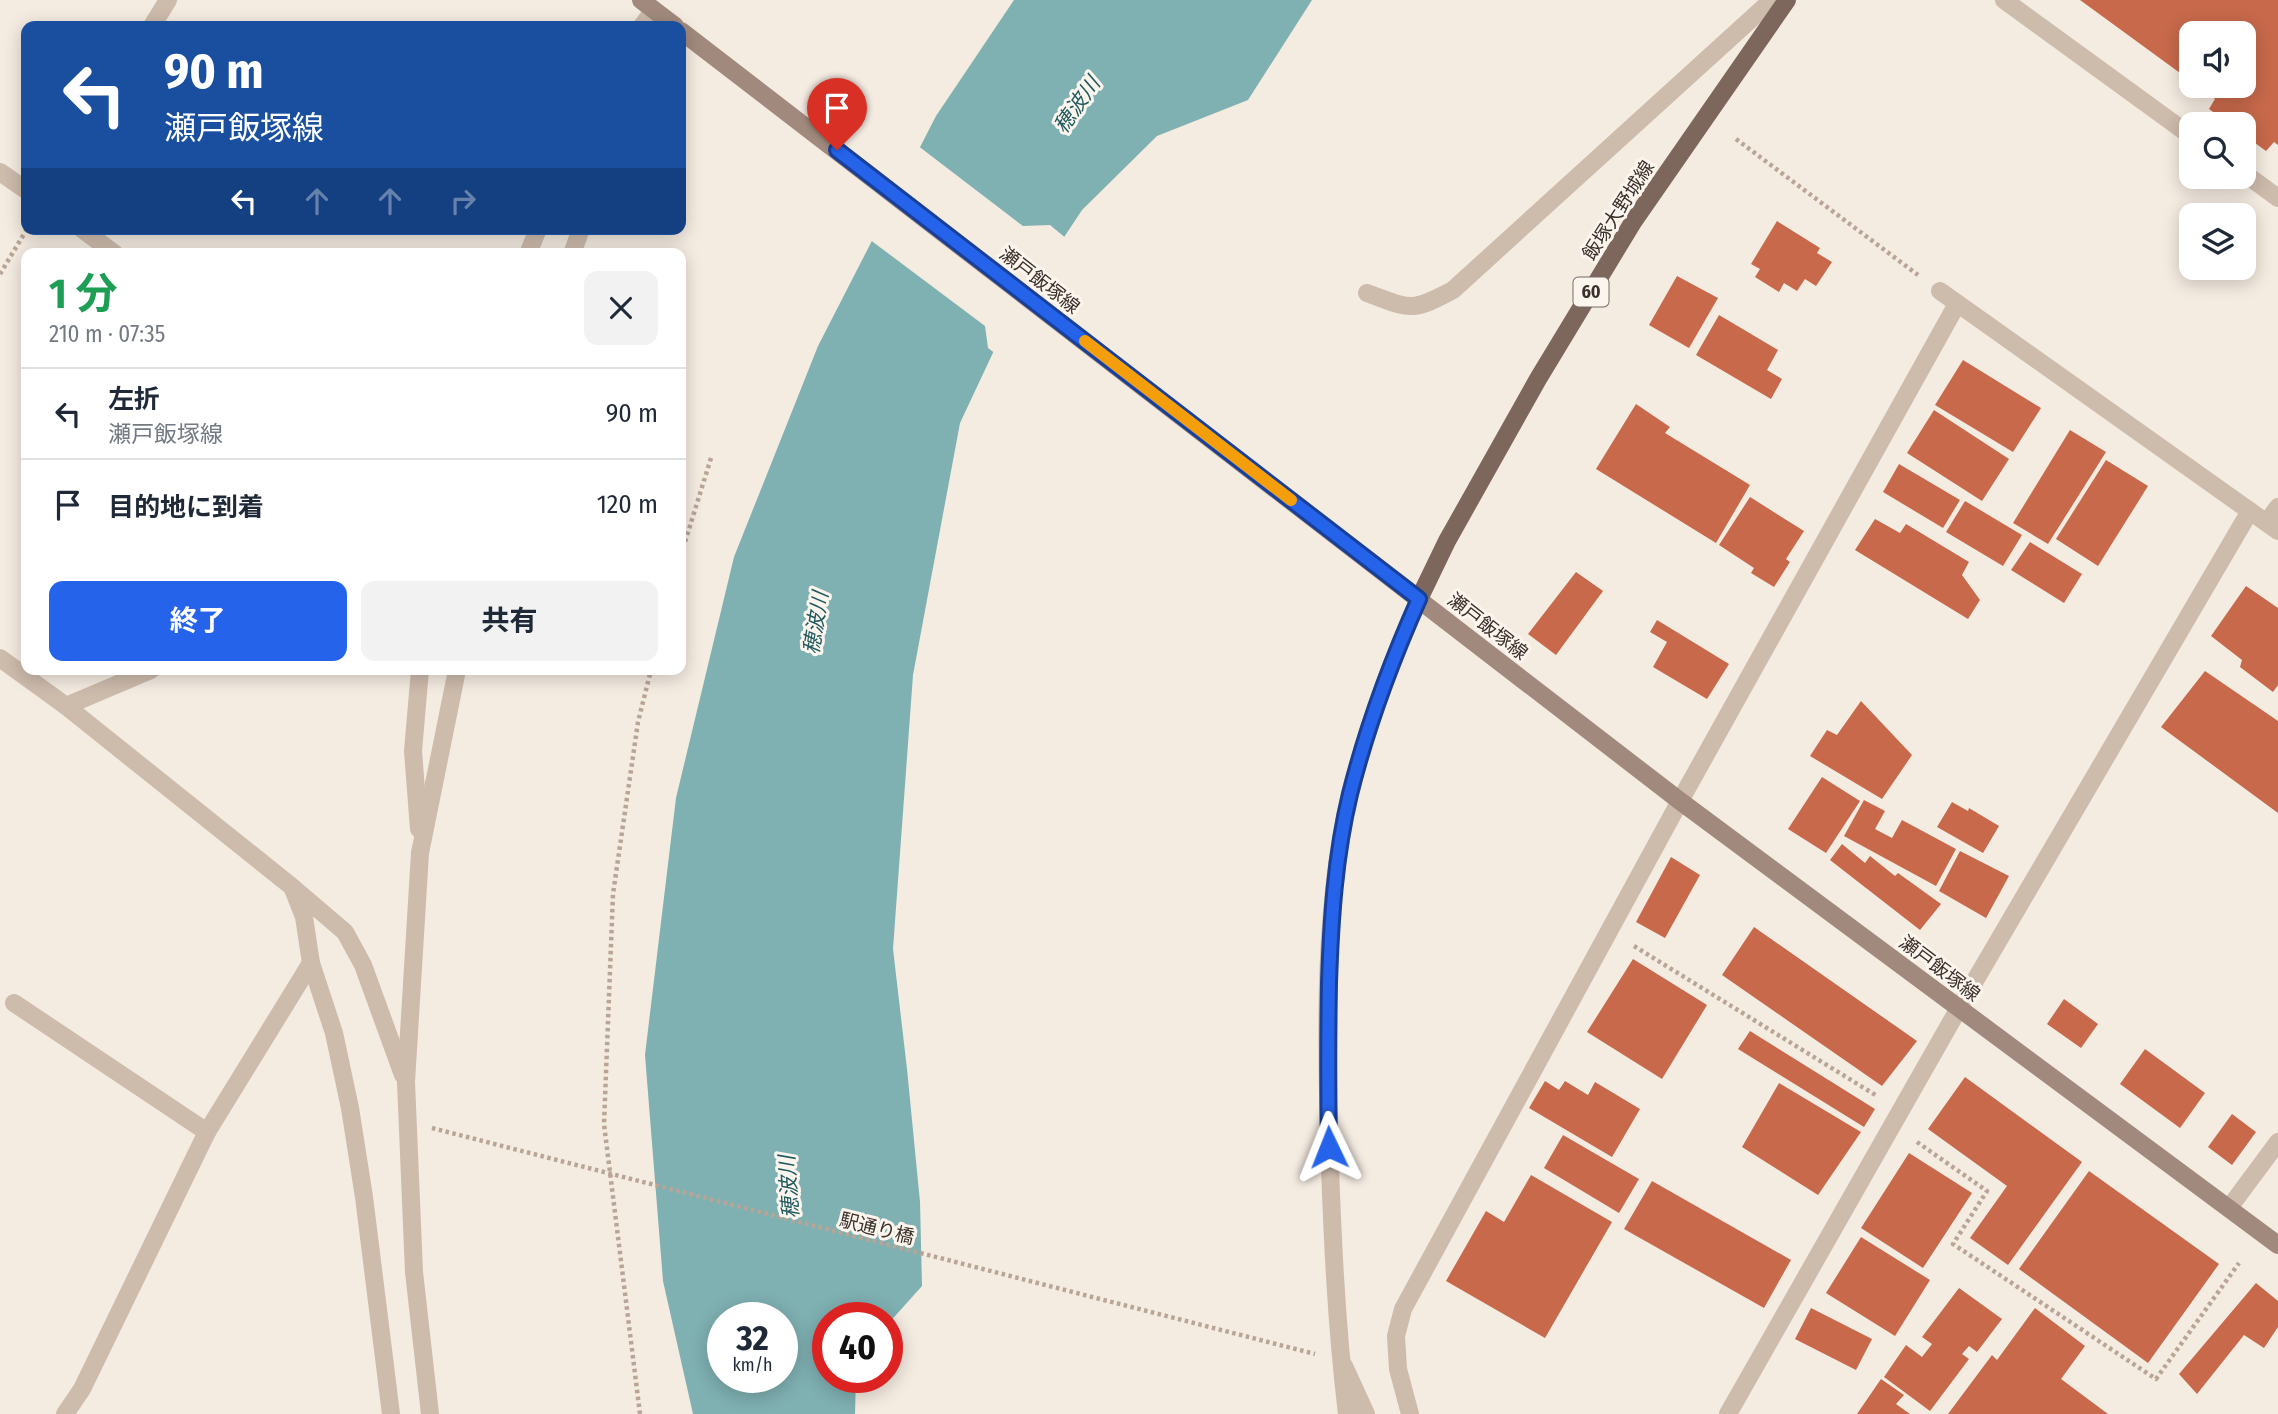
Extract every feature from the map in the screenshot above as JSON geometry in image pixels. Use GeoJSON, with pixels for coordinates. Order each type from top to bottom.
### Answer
{"type":"FeatureCollection","features":[{"type":"Feature","properties":{"kind":"main road","name":"飯塚大野城線"},"geometry":{"type":"LineString","coordinates":[[1419,599],[1447,541],[1532,390],[1633,222],[1787,0]]}},
{"type":"Feature","properties":{"kind":"main road","name":"瀬戸飯塚線"},"geometry":{"type":"LineString","coordinates":[[652,9],[668,21]]}},
{"type":"Feature","properties":{"kind":"main road","name":"瀬戸飯塚線"},"geometry":{"type":"LineString","coordinates":[[686,35],[1680,801],[2278,1245]]}},
{"type":"Feature","properties":{"kind":"street"},"geometry":{"type":"LineString","coordinates":[[155,21],[168,0]]}},
{"type":"Feature","properties":{"kind":"street"},"geometry":{"type":"LineString","coordinates":[[1367,293],[1409,308],[1427,304],[1453,290],[1772,0]]}},
{"type":"Feature","properties":{"kind":"street"},"geometry":{"type":"LineString","coordinates":[[2004,0],[2179,127]]}},
{"type":"Feature","properties":{"kind":"street"},"geometry":{"type":"LineString","coordinates":[[0,172],[21,187]]}},
{"type":"Feature","properties":{"kind":"street"},"geometry":{"type":"LineString","coordinates":[[2256,182],[2278,198]]}},
{"type":"Feature","properties":{"kind":"street"},"geometry":{"type":"LineString","coordinates":[[90,235],[108,248]]}},
{"type":"Feature","properties":{"kind":"street"},"geometry":{"type":"LineString","coordinates":[[1940,291],[2272,526],[2278,507]]}},
{"type":"Feature","properties":{"kind":"street"},"geometry":{"type":"LineString","coordinates":[[1410,1414],[1398,1369],[1396,1336],[1403,1309],[1680,801],[1957,304]]}},
{"type":"Feature","properties":{"kind":"street"},"geometry":{"type":"LineString","coordinates":[[1728,1414],[1959,1008],[2250,511]]}},
{"type":"Feature","properties":{"kind":"street"},"geometry":{"type":"LineString","coordinates":[[1347,1414],[1340,1358],[1327,1065],[1331,917],[1350,796],[1370,723],[1392,660],[1419,599]]}},
{"type":"Feature","properties":{"kind":"street"},"geometry":{"type":"LineString","coordinates":[[0,658],[21,673]]}},
{"type":"Feature","properties":{"kind":"street"},"geometry":{"type":"LineString","coordinates":[[23,675],[66,706],[345,932],[363,965],[406,1082]]}},
{"type":"Feature","properties":{"kind":"street"},"geometry":{"type":"LineString","coordinates":[[66,706],[139,675]]}},
{"type":"Feature","properties":{"kind":"street"},"geometry":{"type":"LineString","coordinates":[[420,675],[413,751],[421,853]]}},
{"type":"Feature","properties":{"kind":"street"},"geometry":{"type":"LineString","coordinates":[[430,1414],[414,1272],[406,1082],[421,853],[456,675]]}},
{"type":"Feature","properties":{"kind":"street"},"geometry":{"type":"LineString","coordinates":[[291,886],[304,917],[311,963],[334,1033],[349,1108],[364,1197],[391,1414]]}},
{"type":"Feature","properties":{"kind":"street"},"geometry":{"type":"LineString","coordinates":[[65,1414],[82,1389],[207,1132],[311,963]]}},
{"type":"Feature","properties":{"kind":"street"},"geometry":{"type":"LineString","coordinates":[[14,1003],[207,1132]]}},
{"type":"Feature","properties":{"kind":"street"},"geometry":{"type":"LineString","coordinates":[[2229,1209],[2278,1142]]}},
{"type":"Feature","properties":{"kind":"street"},"geometry":{"type":"LineString","coordinates":[[1340,1358],[1366,1414]]}},
{"type":"Feature","properties":{"kind":"path"},"geometry":{"type":"LineString","coordinates":[[1736,139],[1940,291]]}},
{"type":"Feature","properties":{"kind":"path"},"geometry":{"type":"LineString","coordinates":[[0,274],[23,235]]}},
{"type":"Feature","properties":{"kind":"path"},"geometry":{"type":"LineString","coordinates":[[686,539],[711,458]]}},
{"type":"Feature","properties":{"kind":"path"},"geometry":{"type":"LineString","coordinates":[[640,1414],[604,1124],[613,894],[638,722],[650,675]]}},
{"type":"Feature","properties":{"kind":"path"},"geometry":{"type":"LineString","coordinates":[[1610,931],[1898,1119],[1987,1191],[1953,1244],[2156,1379],[2239,1263]]}},
{"type":"Feature","properties":{"kind":"path","name":"駅通り橋"},"geometry":{"type":"LineString","coordinates":[[432,1128],[1315,1354]]}},
{"type":"Feature","properties":{"kind":"water","name":"穂波川"},"geometry":{"type":"Polygon","coordinates":[[[1014,0],[1312,0],[1248,100],[1157,136],[1082,210],[1006,325],[960,423],[913,675],[893,949],[920,1202],[922,1286],[903,1307],[903,1302],[812,1302],[812,1393],[856,1393],[855,1414],[693,1414],[663,1281],[645,1055],[676,798],[734,557],[818,346],[936,116],[1014,0]]]}},
{"type":"Feature","properties":{"kind":"pier"},"geometry":{"type":"Polygon","coordinates":[[[917,145],[1023,226],[1050,225],[1067,239],[1009,327],[996,354],[988,348],[985,326],[869,239],[917,145]]]}},
{"type":"Feature","properties":{"kind":"building"},"geometry":{"type":"Polygon","coordinates":[[[2080,0],[2278,0],[2278,145],[2274,142],[2266,151],[2256,144],[2256,112],[2213,112],[2209,109],[2214,98],[2256,98],[2256,21],[2179,21],[2179,72],[2080,0]]]}},
{"type":"Feature","properties":{"kind":"building"},"geometry":{"type":"Polygon","coordinates":[[[1777,221],[1820,248],[1817,253],[1832,262],[1816,286],[1805,279],[1797,291],[1784,283],[1779,292],[1755,277],[1760,269],[1751,264],[1777,221]]]}},
{"type":"Feature","properties":{"kind":"building"},"geometry":{"type":"Polygon","coordinates":[[[1677,276],[1718,298],[1689,348],[1649,325],[1677,276]]]}},
{"type":"Feature","properties":{"kind":"building"},"geometry":{"type":"Polygon","coordinates":[[[1719,315],[1778,350],[1767,370],[1782,379],[1771,399],[1696,355],[1719,315]]]}},
{"type":"Feature","properties":{"kind":"building"},"geometry":{"type":"Polygon","coordinates":[[[1963,360],[2041,408],[2013,452],[1935,405],[1963,360]]]}},
{"type":"Feature","properties":{"kind":"building"},"geometry":{"type":"Polygon","coordinates":[[[1636,404],[1670,427],[1665,433],[1750,485],[1716,543],[1596,469],[1636,404]]]}},
{"type":"Feature","properties":{"kind":"building"},"geometry":{"type":"Polygon","coordinates":[[[1934,410],[2009,459],[1982,501],[1907,453],[1934,410]]]}},
{"type":"Feature","properties":{"kind":"building"},"geometry":{"type":"Polygon","coordinates":[[[2070,430],[2106,452],[2048,544],[2013,523],[2070,430]]]}},
{"type":"Feature","properties":{"kind":"building"},"geometry":{"type":"Polygon","coordinates":[[[2106,460],[2148,486],[2098,566],[2056,539],[2106,460]]]}},
{"type":"Feature","properties":{"kind":"building"},"geometry":{"type":"Polygon","coordinates":[[[1899,464],[1960,500],[1943,528],[1883,492],[1899,464]]]}},
{"type":"Feature","properties":{"kind":"building"},"geometry":{"type":"Polygon","coordinates":[[[1750,497],[1804,531],[1786,559],[1790,562],[1774,587],[1751,573],[1754,568],[1719,545],[1750,497]]]}},
{"type":"Feature","properties":{"kind":"building"},"geometry":{"type":"Polygon","coordinates":[[[1965,501],[2022,535],[2003,566],[1946,532],[1965,501]]]}},
{"type":"Feature","properties":{"kind":"building"},"geometry":{"type":"Polygon","coordinates":[[[1875,519],[1900,533],[1906,524],[1969,562],[1962,575],[1980,600],[1968,619],[1855,550],[1875,519]]]}},
{"type":"Feature","properties":{"kind":"building"},"geometry":{"type":"Polygon","coordinates":[[[2030,542],[2082,574],[2064,603],[2011,570],[2030,542]]]}},
{"type":"Feature","properties":{"kind":"building"},"geometry":{"type":"Polygon","coordinates":[[[1576,572],[1603,591],[1556,655],[1528,634],[1576,572]]]}},
{"type":"Feature","properties":{"kind":"building"},"geometry":{"type":"Polygon","coordinates":[[[2246,586],[2278,608],[2278,685],[2273,692],[2240,667],[2242,660],[2211,636],[2246,586]]]}},
{"type":"Feature","properties":{"kind":"building"},"geometry":{"type":"Polygon","coordinates":[[[1657,620],[1729,664],[1707,699],[1653,667],[1667,642],[1650,632],[1657,620]]]}},
{"type":"Feature","properties":{"kind":"building"},"geometry":{"type":"Polygon","coordinates":[[[2205,671],[2278,721],[2278,813],[2161,727],[2205,671]]]}},
{"type":"Feature","properties":{"kind":"building"},"geometry":{"type":"Polygon","coordinates":[[[1861,701],[1912,755],[1882,799],[1810,756],[1827,730],[1837,735],[1861,701]]]}},
{"type":"Feature","properties":{"kind":"building"},"geometry":{"type":"Polygon","coordinates":[[[1822,777],[1860,801],[1826,853],[1788,829],[1822,777]]]}},
{"type":"Feature","properties":{"kind":"building"},"geometry":{"type":"Polygon","coordinates":[[[1864,800],[1885,811],[1875,829],[1892,838],[1902,820],[1956,849],[1936,886],[1844,836],[1864,800]]]}},
{"type":"Feature","properties":{"kind":"building"},"geometry":{"type":"Polygon","coordinates":[[[1952,802],[1968,811],[1969,808],[1999,826],[1983,853],[1937,827],[1952,802]]]}},
{"type":"Feature","properties":{"kind":"building"},"geometry":{"type":"Polygon","coordinates":[[[1842,844],[1865,863],[1870,856],[1895,876],[1898,873],[1941,904],[1920,930],[1830,860],[1842,844]]]}},
{"type":"Feature","properties":{"kind":"building"},"geometry":{"type":"Polygon","coordinates":[[[1960,851],[2009,876],[1986,918],[1939,891],[1960,851]]]}},
{"type":"Feature","properties":{"kind":"building"},"geometry":{"type":"Polygon","coordinates":[[[1671,857],[1700,875],[1665,938],[1636,922],[1671,857]]]}},
{"type":"Feature","properties":{"kind":"building"},"geometry":{"type":"Polygon","coordinates":[[[1754,927],[1917,1041],[1882,1086],[1722,975],[1754,927]]]}},
{"type":"Feature","properties":{"kind":"building"},"geometry":{"type":"Polygon","coordinates":[[[1633,959],[1707,1005],[1662,1079],[1587,1032],[1633,959]]]}},
{"type":"Feature","properties":{"kind":"building"},"geometry":{"type":"Polygon","coordinates":[[[2064,999],[2098,1024],[2081,1048],[2047,1024],[2064,999]]]}},
{"type":"Feature","properties":{"kind":"building"},"geometry":{"type":"Polygon","coordinates":[[[1750,1031],[1875,1109],[1864,1127],[1738,1049],[1750,1031]]]}},
{"type":"Feature","properties":{"kind":"building"},"geometry":{"type":"Polygon","coordinates":[[[2145,1049],[2205,1093],[2180,1128],[2120,1084],[2145,1049]]]}},
{"type":"Feature","properties":{"kind":"building"},"geometry":{"type":"Polygon","coordinates":[[[1965,1077],[2082,1162],[2008,1265],[1970,1238],[2007,1186],[1928,1129],[1965,1077]]]}},
{"type":"Feature","properties":{"kind":"building"},"geometry":{"type":"Polygon","coordinates":[[[1545,1081],[1559,1090],[1565,1081],[1588,1095],[1595,1082],[1640,1109],[1612,1157],[1529,1108],[1545,1081]]]}},
{"type":"Feature","properties":{"kind":"building"},"geometry":{"type":"Polygon","coordinates":[[[1779,1083],[1861,1132],[1818,1195],[1742,1147],[1779,1083]]]}},
{"type":"Feature","properties":{"kind":"building"},"geometry":{"type":"Polygon","coordinates":[[[2232,1114],[2256,1132],[2232,1165],[2208,1147],[2232,1114]]]}},
{"type":"Feature","properties":{"kind":"building"},"geometry":{"type":"Polygon","coordinates":[[[1563,1135],[1639,1179],[1619,1213],[1544,1168],[1563,1135]]]}},
{"type":"Feature","properties":{"kind":"building"},"geometry":{"type":"Polygon","coordinates":[[[1909,1153],[1972,1193],[1923,1268],[1861,1228],[1909,1153]]]}},
{"type":"Feature","properties":{"kind":"building"},"geometry":{"type":"Polygon","coordinates":[[[2089,1171],[2219,1264],[2148,1363],[2019,1269],[2089,1171]]]}},
{"type":"Feature","properties":{"kind":"building"},"geometry":{"type":"Polygon","coordinates":[[[1531,1175],[1612,1222],[1545,1338],[1446,1281],[1486,1211],[1504,1222],[1531,1175]]]}},
{"type":"Feature","properties":{"kind":"building"},"geometry":{"type":"Polygon","coordinates":[[[1652,1181],[1791,1260],[1764,1308],[1624,1229],[1652,1181]]]}},
{"type":"Feature","properties":{"kind":"building"},"geometry":{"type":"Polygon","coordinates":[[[1861,1237],[1930,1280],[1895,1336],[1826,1293],[1861,1237]]]}},
{"type":"Feature","properties":{"kind":"building"},"geometry":{"type":"Polygon","coordinates":[[[2256,1283],[2278,1301],[2278,1327],[2264,1348],[2244,1335],[2197,1394],[2179,1374],[2256,1283]]]}},
{"type":"Feature","properties":{"kind":"building"},"geometry":{"type":"Polygon","coordinates":[[[1959,1288],[2002,1319],[1977,1352],[1969,1346],[1962,1354],[1969,1359],[1930,1411],[1884,1377],[1906,1345],[1922,1357],[1932,1344],[1922,1337],[1959,1288]]]}},
{"type":"Feature","properties":{"kind":"building"},"geometry":{"type":"Polygon","coordinates":[[[1811,1308],[1872,1339],[1856,1370],[1795,1339],[1811,1308]]]}},
{"type":"Feature","properties":{"kind":"building"},"geometry":{"type":"Polygon","coordinates":[[[2035,1308],[2085,1346],[2061,1379],[2108,1414],[1948,1414],[1992,1355],[1997,1360],[2035,1308]]]}},
{"type":"Feature","properties":{"kind":"building"},"geometry":{"type":"Polygon","coordinates":[[[1881,1379],[1904,1395],[1896,1404],[1910,1414],[1857,1414],[1881,1379]]]}},
{"type":"Feature","properties":{"kind":"slow traffic"},"geometry":{"type":"LineString","coordinates":[[1085,341],[1291,500]]}},
{"type":"Feature","properties":{"kind":"route"},"geometry":{"type":"LineString","coordinates":[[837,150],[1419,599],[1392,660],[1370,723],[1350,796],[1339,856],[1331,917],[1327,1065],[1329,1147]]}}]}
